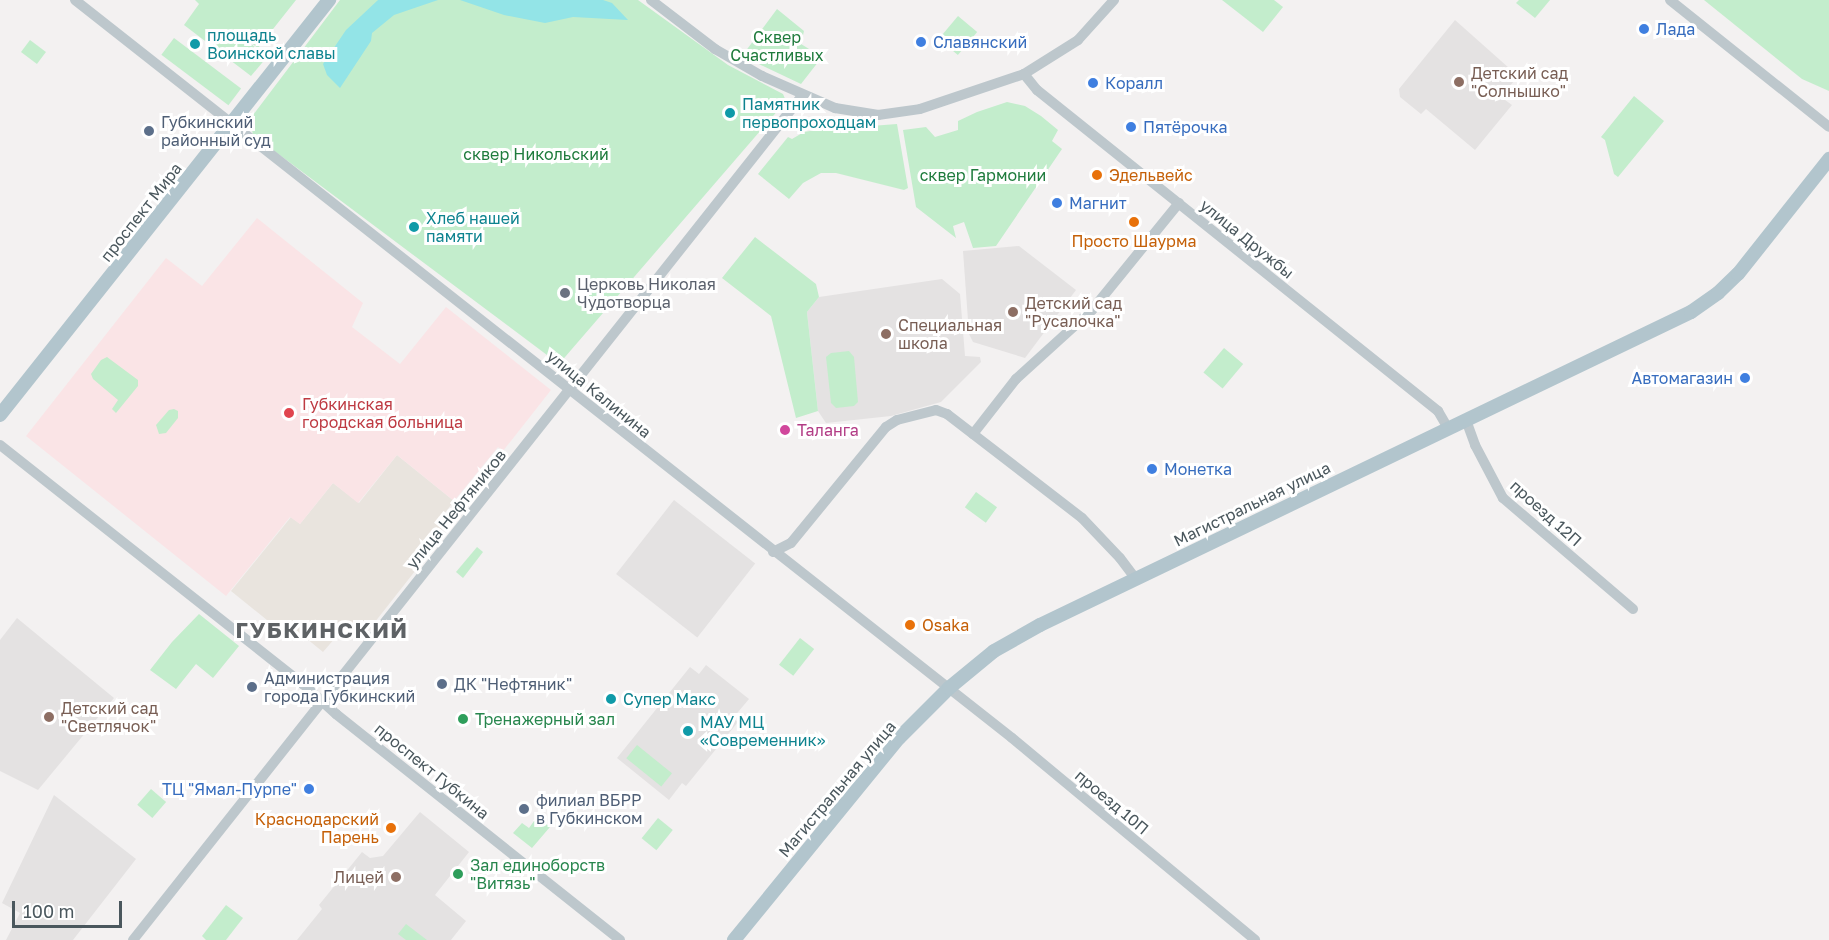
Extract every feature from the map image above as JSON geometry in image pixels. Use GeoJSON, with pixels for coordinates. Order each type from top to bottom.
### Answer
{"type":"FeatureCollection","features":[{"type":"Feature","properties":{"kind":"main road","name":"проспект Мира"},"geometry":{"type":"LineString","coordinates":[[0,415],[329,0]]}},
{"type":"Feature","properties":{"kind":"main road","name":"Магистральная улица"},"geometry":{"type":"LineString","coordinates":[[734,940],[882,758],[949,688],[994,651],[1136,579],[1677,320],[1706,302],[1738,274],[1829,159]]}},
{"type":"Feature","properties":{"kind":"street","name":"улица Калинина"},"geometry":{"type":"LineString","coordinates":[[75,0],[773,552],[949,688]]}},
{"type":"Feature","properties":{"kind":"street"},"geometry":{"type":"LineString","coordinates":[[651,0],[731,60],[802,96],[855,113],[889,114],[938,104],[1024,74],[1078,40],[1114,0]]}},
{"type":"Feature","properties":{"kind":"street"},"geometry":{"type":"LineString","coordinates":[[1670,0],[1829,127]]}},
{"type":"Feature","properties":{"kind":"street","name":"улица Дружбы"},"geometry":{"type":"LineString","coordinates":[[1024,74],[1037,90],[1438,411],[1448,428]]}},
{"type":"Feature","properties":{"kind":"street","name":"улица Нефтяников"},"geometry":{"type":"LineString","coordinates":[[133,940],[802,96]]}},
{"type":"Feature","properties":{"kind":"street"},"geometry":{"type":"LineString","coordinates":[[973,434],[1016,379],[1092,310],[1179,203]]}},
{"type":"Feature","properties":{"kind":"street"},"geometry":{"type":"LineString","coordinates":[[773,552],[791,543],[881,432],[891,423],[936,410],[947,414],[1089,524],[1136,579]]}},
{"type":"Feature","properties":{"kind":"street","name":"проезд 12П"},"geometry":{"type":"LineString","coordinates":[[1466,420],[1475,445],[1503,498],[1633,609]]}},
{"type":"Feature","properties":{"kind":"street","name":"проспект Губкина"},"geometry":{"type":"LineString","coordinates":[[0,445],[620,940]]}},
{"type":"Feature","properties":{"kind":"street","name":"проезд 10П"},"geometry":{"type":"LineString","coordinates":[[949,688],[1255,940]]}},
{"type":"Feature","properties":{"kind":"shaded area","name":"Детский сад \"Солнышко\""},"geometry":{"type":"Polygon","coordinates":[[[1455,20],[1518,76],[1501,97],[1512,105],[1475,150],[1426,109],[1421,114],[1400,97],[1399,89],[1455,20]]]}},
{"type":"Feature","properties":{"kind":"shaded area","name":"Губкинская городская больница"},"geometry":{"type":"Polygon","coordinates":[[[257,218],[363,303],[352,327],[400,364],[446,307],[551,390],[503,451],[498,447],[454,501],[397,455],[358,503],[333,483],[300,524],[290,517],[226,596],[26,436],[166,258],[202,286],[257,218]]]}},
{"type":"Feature","properties":{"kind":"shaded area","name":"Детский сад \"Русалочка\""},"geometry":{"type":"Polygon","coordinates":[[[1019,246],[1076,290],[1025,358],[973,342],[969,334],[963,251],[1019,246]]]}},
{"type":"Feature","properties":{"kind":"shaded area","name":"Специальная школа"},"geometry":{"type":"Polygon","coordinates":[[[942,279],[960,294],[965,356],[980,357],[981,362],[941,402],[891,416],[826,423],[818,411],[807,312],[819,297],[942,279]]]}},
{"type":"Feature","properties":{"kind":"shaded area"},"geometry":{"type":"Polygon","coordinates":[[[397,455],[454,501],[441,518],[447,523],[417,561],[419,566],[360,641],[355,637],[336,637],[323,652],[290,625],[283,633],[231,591],[291,517],[300,524],[333,483],[359,503],[397,455]]]}},
{"type":"Feature","properties":{"kind":"shaded area"},"geometry":{"type":"Polygon","coordinates":[[[674,500],[755,563],[697,637],[616,574],[674,500]]]}},
{"type":"Feature","properties":{"kind":"shaded area","name":"Детский сад \"Светлячок\""},"geometry":{"type":"Polygon","coordinates":[[[17,618],[114,698],[38,790],[0,771],[0,640],[17,618]]]}},
{"type":"Feature","properties":{"kind":"shaded area"},"geometry":{"type":"Polygon","coordinates":[[[706,665],[749,699],[733,718],[738,722],[686,786],[682,783],[669,800],[617,758],[690,667],[699,674],[706,665]]]}},
{"type":"Feature","properties":{"kind":"shaded area"},"geometry":{"type":"Polygon","coordinates":[[[54,795],[136,859],[73,940],[6,940],[20,913],[2,903],[54,795]]]}},
{"type":"Feature","properties":{"kind":"shaded area","name":"Лицей"},"geometry":{"type":"Polygon","coordinates":[[[420,812],[469,852],[435,895],[466,921],[451,940],[297,940],[322,909],[319,905],[362,852],[370,858],[383,856],[420,812]]]}},
{"type":"Feature","properties":{"kind":"green space"},"geometry":{"type":"Polygon","coordinates":[[[195,0],[296,0],[258,48],[230,27],[267,57],[251,76],[184,25],[199,4],[195,0]]]}},
{"type":"Feature","properties":{"kind":"green space","name":"сквер Никольский"},"geometry":{"type":"Polygon","coordinates":[[[340,0],[638,0],[728,65],[783,94],[786,101],[559,364],[253,135],[250,119],[340,0]]]}},
{"type":"Feature","properties":{"kind":"green space"},"geometry":{"type":"Polygon","coordinates":[[[1222,0],[1274,0],[1283,7],[1263,32],[1222,0]]]}},
{"type":"Feature","properties":{"kind":"green space"},"geometry":{"type":"Polygon","coordinates":[[[1519,0],[1550,0],[1535,18],[1516,3],[1519,0]]]}},
{"type":"Feature","properties":{"kind":"green space"},"geometry":{"type":"Polygon","coordinates":[[[1704,0],[1829,0],[1829,91],[1802,79],[1704,0]]]}},
{"type":"Feature","properties":{"kind":"green space","name":"Сквер Счастливых"},"geometry":{"type":"Polygon","coordinates":[[[777,9],[804,31],[801,44],[822,57],[801,84],[742,56],[777,9]]]}},
{"type":"Feature","properties":{"kind":"green space"},"geometry":{"type":"Polygon","coordinates":[[[958,16],[977,32],[958,55],[939,39],[958,16]]]}},
{"type":"Feature","properties":{"kind":"green space"},"geometry":{"type":"Polygon","coordinates":[[[174,38],[241,89],[228,105],[161,55],[174,38]]]}},
{"type":"Feature","properties":{"kind":"green space"},"geometry":{"type":"Polygon","coordinates":[[[30,40],[46,52],[37,64],[21,52],[30,40]]]}},
{"type":"Feature","properties":{"kind":"green space"},"geometry":{"type":"Polygon","coordinates":[[[1634,96],[1664,121],[1618,177],[1614,174],[1605,140],[1601,137],[1634,96]]]}},
{"type":"Feature","properties":{"kind":"green space","name":"сквер Гармонии"},"geometry":{"type":"Polygon","coordinates":[[[1007,102],[1025,106],[1058,130],[1052,141],[1062,149],[996,246],[973,248],[964,222],[953,226],[956,238],[916,207],[903,130],[926,127],[935,137],[958,130],[958,121],[1007,102]]]}},
{"type":"Feature","properties":{"kind":"green space"},"geometry":{"type":"Polygon","coordinates":[[[831,119],[871,126],[897,124],[908,188],[904,190],[836,173],[821,173],[803,183],[789,199],[758,174],[788,137],[792,139],[804,132],[827,128],[831,119]]]}},
{"type":"Feature","properties":{"kind":"green space"},"geometry":{"type":"Polygon","coordinates":[[[755,237],[816,284],[819,297],[807,312],[818,411],[796,418],[771,316],[722,278],[755,237]]]}},
{"type":"Feature","properties":{"kind":"green space"},"geometry":{"type":"Polygon","coordinates":[[[1224,348],[1243,364],[1223,389],[1203,373],[1224,348]]]}},
{"type":"Feature","properties":{"kind":"green space"},"geometry":{"type":"Polygon","coordinates":[[[849,351],[854,357],[858,402],[854,406],[836,408],[831,403],[826,357],[831,353],[849,351]]]}},
{"type":"Feature","properties":{"kind":"green space"},"geometry":{"type":"Polygon","coordinates":[[[107,357],[138,380],[138,386],[116,413],[112,409],[118,400],[93,379],[91,374],[101,360],[107,357]]]}},
{"type":"Feature","properties":{"kind":"green space"},"geometry":{"type":"Polygon","coordinates":[[[169,410],[178,411],[178,418],[166,433],[159,434],[156,425],[169,410]]]}},
{"type":"Feature","properties":{"kind":"green space"},"geometry":{"type":"Polygon","coordinates":[[[976,492],[997,507],[986,523],[965,507],[976,492]]]}},
{"type":"Feature","properties":{"kind":"green space"},"geometry":{"type":"Polygon","coordinates":[[[477,547],[483,552],[463,578],[456,572],[477,547]]]}},
{"type":"Feature","properties":{"kind":"green space"},"geometry":{"type":"Polygon","coordinates":[[[199,614],[239,646],[213,678],[196,664],[176,689],[150,670],[172,642],[199,614]]]}},
{"type":"Feature","properties":{"kind":"green space"},"geometry":{"type":"Polygon","coordinates":[[[800,638],[814,649],[793,676],[779,665],[800,638]]]}},
{"type":"Feature","properties":{"kind":"green space"},"geometry":{"type":"Polygon","coordinates":[[[637,745],[672,773],[661,787],[626,758],[637,745]]]}},
{"type":"Feature","properties":{"kind":"green space"},"geometry":{"type":"Polygon","coordinates":[[[151,789],[166,802],[152,818],[137,805],[151,789]]]}},
{"type":"Feature","properties":{"kind":"green space"},"geometry":{"type":"Polygon","coordinates":[[[537,817],[550,827],[532,848],[513,833],[522,823],[529,828],[537,817]]]}},
{"type":"Feature","properties":{"kind":"green space"},"geometry":{"type":"Polygon","coordinates":[[[658,818],[673,830],[656,850],[642,838],[658,818]]]}},
{"type":"Feature","properties":{"kind":"green space"},"geometry":{"type":"Polygon","coordinates":[[[226,905],[243,918],[226,940],[206,940],[202,936],[226,905]]]}},
{"type":"Feature","properties":{"kind":"green space"},"geometry":{"type":"Polygon","coordinates":[[[406,924],[427,940],[406,940],[398,934],[406,924]]]}},
{"type":"Feature","properties":{"kind":"water"},"geometry":{"type":"Polygon","coordinates":[[[378,0],[438,0],[394,15],[372,33],[371,41],[340,88],[327,75],[323,64],[346,30],[378,0]]]}},
{"type":"Feature","properties":{"kind":"water"},"geometry":{"type":"Polygon","coordinates":[[[460,0],[603,0],[612,3],[628,20],[573,17],[545,23],[504,15],[460,0]]]}},
{"type":"Feature","properties":{"kind":"place","name":"Лада"},"geometry":{"type":"Point","coordinates":[1644,29]}},
{"type":"Feature","properties":{"kind":"place","name":"Славянский"},"geometry":{"type":"Point","coordinates":[921,42]}},
{"type":"Feature","properties":{"kind":"place","name":"площадь Воинской славы"},"geometry":{"type":"Point","coordinates":[195,44]}},
{"type":"Feature","properties":{"kind":"place","name":"Детский сад \"Солнышко\""},"geometry":{"type":"Point","coordinates":[1459,82]}},
{"type":"Feature","properties":{"kind":"place","name":"Коралл"},"geometry":{"type":"Point","coordinates":[1093,83]}},
{"type":"Feature","properties":{"kind":"place","name":"Памятник первопроходцам"},"geometry":{"type":"Point","coordinates":[730,113]}},
{"type":"Feature","properties":{"kind":"place","name":"Пятёрочка"},"geometry":{"type":"Point","coordinates":[1131,127]}},
{"type":"Feature","properties":{"kind":"place","name":"Губкинский районный суд"},"geometry":{"type":"Point","coordinates":[149,131]}},
{"type":"Feature","properties":{"kind":"place","name":"Эдельвейс"},"geometry":{"type":"Point","coordinates":[1097,175]}},
{"type":"Feature","properties":{"kind":"place","name":"Магнит"},"geometry":{"type":"Point","coordinates":[1057,203]}},
{"type":"Feature","properties":{"kind":"place","name":"Просто Шаурма"},"geometry":{"type":"Point","coordinates":[1134,222]}},
{"type":"Feature","properties":{"kind":"place","name":"Хлеб нашей памяти"},"geometry":{"type":"Point","coordinates":[414,227]}},
{"type":"Feature","properties":{"kind":"place","name":"Церковь Николая Чудотворца"},"geometry":{"type":"Point","coordinates":[565,293]}},
{"type":"Feature","properties":{"kind":"place","name":"Детский сад \"Русалочка\""},"geometry":{"type":"Point","coordinates":[1013,312]}},
{"type":"Feature","properties":{"kind":"place","name":"Специальная школа"},"geometry":{"type":"Point","coordinates":[886,334]}},
{"type":"Feature","properties":{"kind":"place","name":"Автомагазин"},"geometry":{"type":"Point","coordinates":[1745,378]}},
{"type":"Feature","properties":{"kind":"place","name":"Губкинская городская больница"},"geometry":{"type":"Point","coordinates":[289,413]}},
{"type":"Feature","properties":{"kind":"place","name":"Таланга"},"geometry":{"type":"Point","coordinates":[785,430]}},
{"type":"Feature","properties":{"kind":"place","name":"Монетка"},"geometry":{"type":"Point","coordinates":[1152,469]}},
{"type":"Feature","properties":{"kind":"place","name":"Osaka"},"geometry":{"type":"Point","coordinates":[910,625]}},
{"type":"Feature","properties":{"kind":"place","name":"ДК \"Нефтяник\""},"geometry":{"type":"Point","coordinates":[442,684]}},
{"type":"Feature","properties":{"kind":"place","name":"Администрация города Губкинский"},"geometry":{"type":"Point","coordinates":[252,687]}},
{"type":"Feature","properties":{"kind":"place","name":"Супер Макс"},"geometry":{"type":"Point","coordinates":[611,699]}},
{"type":"Feature","properties":{"kind":"place","name":"Детский сад \"Светлячок\""},"geometry":{"type":"Point","coordinates":[49,717]}},
{"type":"Feature","properties":{"kind":"place","name":"Тренажерный зал"},"geometry":{"type":"Point","coordinates":[463,719]}},
{"type":"Feature","properties":{"kind":"place","name":"МАУ МЦ «Современник»"},"geometry":{"type":"Point","coordinates":[688,731]}},
{"type":"Feature","properties":{"kind":"place","name":"ТЦ \"Ямал-Пурпе\""},"geometry":{"type":"Point","coordinates":[309,789]}},
{"type":"Feature","properties":{"kind":"place","name":"филиал ВБРР в Губкинском"},"geometry":{"type":"Point","coordinates":[524,809]}},
{"type":"Feature","properties":{"kind":"place","name":"Краснодарский Парень"},"geometry":{"type":"Point","coordinates":[391,828]}},
{"type":"Feature","properties":{"kind":"place","name":"Зал единоборств \"Витязь\""},"geometry":{"type":"Point","coordinates":[458,874]}},
{"type":"Feature","properties":{"kind":"place","name":"Лицей"},"geometry":{"type":"Point","coordinates":[396,877]}},
{"type":"Feature","properties":{"kind":"district","name":"ГУБКИНСКИЙ"},"geometry":{"type":"Point","coordinates":[322,630]}}]}
